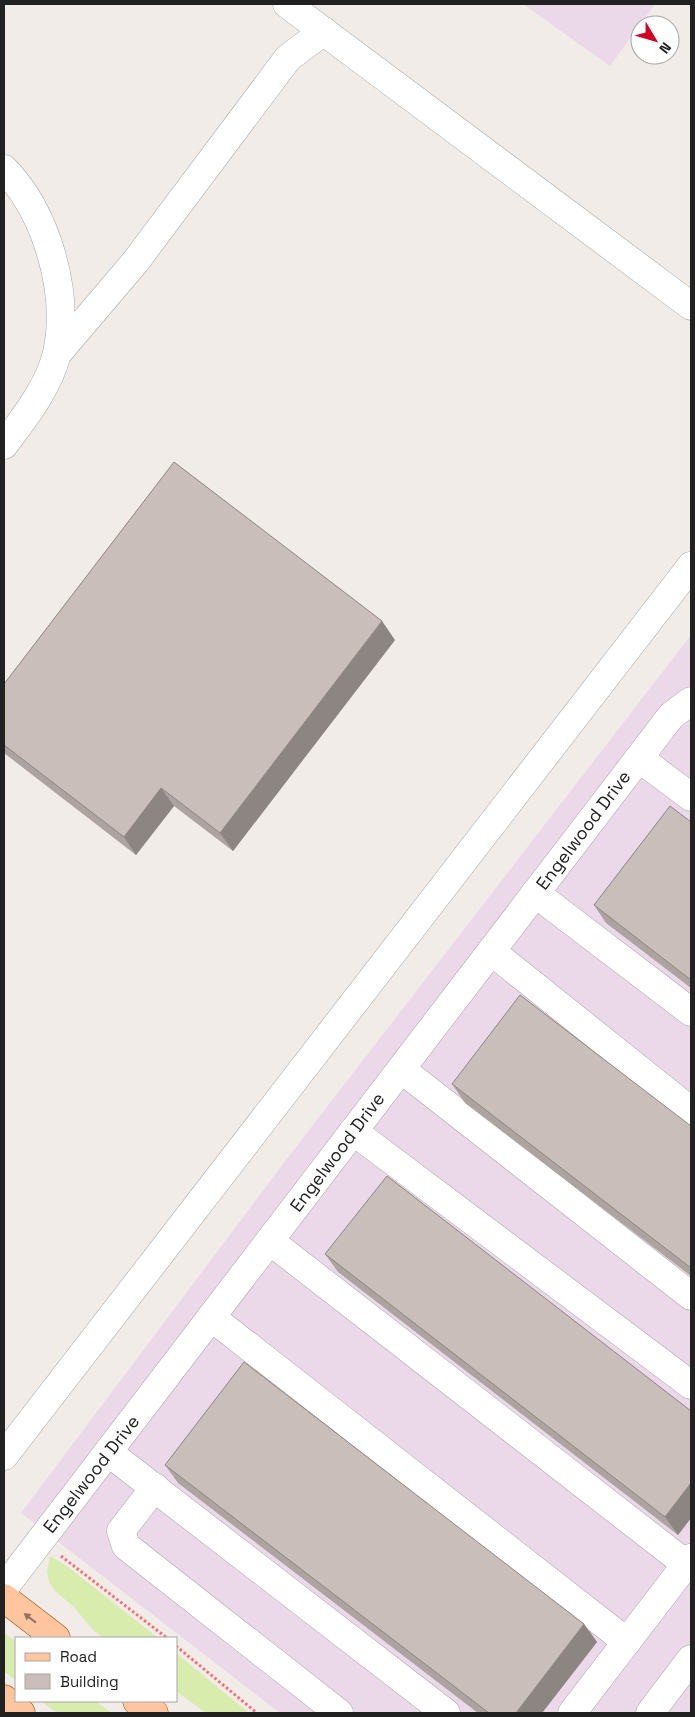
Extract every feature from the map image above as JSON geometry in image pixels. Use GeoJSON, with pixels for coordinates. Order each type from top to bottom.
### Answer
{"type":"FeatureCollection","features":[{"type":"Feature","properties":{"kind":"main road"},"geometry":{"type":"LineString","coordinates":[[4,1598],[55,1637]]}},
{"type":"Feature","properties":{"kind":"main road"},"geometry":{"type":"LineString","coordinates":[[4,1699],[21,1713]]}},
{"type":"Feature","properties":{"kind":"main road"},"geometry":{"type":"LineString","coordinates":[[139,1702],[154,1713]]}},
{"type":"Feature","properties":{"kind":"street"},"geometry":{"type":"LineString","coordinates":[[287,4],[691,306]]}},
{"type":"Feature","properties":{"kind":"street"},"geometry":{"type":"LineString","coordinates":[[56,354],[136,261],[288,58],[324,32]]}},
{"type":"Feature","properties":{"kind":"street"},"geometry":{"type":"LineString","coordinates":[[4,169],[15,181],[35,212],[50,248],[60,296],[61,326],[56,354],[47,380],[25,417],[4,445]]}},
{"type":"Feature","properties":{"kind":"street"},"geometry":{"type":"LineString","coordinates":[[4,1456],[691,566]]}},
{"type":"Feature","properties":{"kind":"street","name":"Engelwood Drive"},"geometry":{"type":"LineString","coordinates":[[4,1588],[535,893],[639,758],[681,708]]}},
{"type":"Feature","properties":{"kind":"street"},"geometry":{"type":"LineString","coordinates":[[639,758],[691,796]]}},
{"type":"Feature","properties":{"kind":"street"},"geometry":{"type":"LineString","coordinates":[[535,893],[691,1012]]}},
{"type":"Feature","properties":{"kind":"street"},"geometry":{"type":"LineString","coordinates":[[491,952],[691,1111]]}},
{"type":"Feature","properties":{"kind":"street"},"geometry":{"type":"LineString","coordinates":[[401,1069],[691,1296]]}},
{"type":"Feature","properties":{"kind":"street"},"geometry":{"type":"LineString","coordinates":[[353,1131],[691,1385]]}},
{"type":"Feature","properties":{"kind":"street"},"geometry":{"type":"LineString","coordinates":[[270,1240],[689,1561],[572,1713]]}},
{"type":"Feature","properties":{"kind":"street"},"geometry":{"type":"LineString","coordinates":[[211,1317],[627,1642]]}},
{"type":"Feature","properties":{"kind":"street"},"geometry":{"type":"LineString","coordinates":[[108,1452],[446,1713]]}},
{"type":"Feature","properties":{"kind":"street"},"geometry":{"type":"LineString","coordinates":[[155,1487],[121,1531],[126,1546],[339,1713]]}},
{"type":"Feature","properties":{"kind":"street"},"geometry":{"type":"LineString","coordinates":[[650,1713],[687,1672]]}},
{"type":"Feature","properties":{"kind":"path"},"geometry":{"type":"LineString","coordinates":[[70,1562],[166,1637]]}},
{"type":"Feature","properties":{"kind":"path"},"geometry":{"type":"LineString","coordinates":[[178,1648],[258,1713]]}},
{"type":"Feature","properties":{"kind":"shaded area"},"geometry":{"type":"Polygon","coordinates":[[[523,4],[655,4],[647,15],[630,15],[630,38],[610,66],[523,4]]]}},
{"type":"Feature","properties":{"kind":"shaded area"},"geometry":{"type":"Polygon","coordinates":[[[691,635],[691,1713],[280,1713],[21,1513],[286,1160],[691,635]]]}},
{"type":"Feature","properties":{"kind":"green space"},"geometry":{"type":"Polygon","coordinates":[[[50,1556],[67,1566],[157,1637],[103,1637],[94,1631],[73,1606],[55,1591],[49,1582],[47,1571],[50,1556]]]}},
{"type":"Feature","properties":{"kind":"green space"},"geometry":{"type":"Polygon","coordinates":[[[4,1633],[15,1641],[15,1680],[4,1671],[4,1633]]]}},
{"type":"Feature","properties":{"kind":"green space"},"geometry":{"type":"Polygon","coordinates":[[[178,1655],[249,1713],[206,1713],[178,1692],[178,1655]]]}},
{"type":"Feature","properties":{"kind":"green space"},"geometry":{"type":"Polygon","coordinates":[[[42,1702],[96,1702],[112,1713],[57,1713],[42,1702]]]}},
{"type":"Feature","properties":{"kind":"building"},"geometry":{"type":"Polygon","coordinates":[[[174,462],[382,621],[220,833],[161,788],[124,837],[4,745],[4,684],[174,462]]]}},
{"type":"Feature","properties":{"kind":"building"},"geometry":{"type":"Polygon","coordinates":[[[670,806],[691,822],[691,980],[594,905],[670,806]]]}},
{"type":"Feature","properties":{"kind":"building"},"geometry":{"type":"Polygon","coordinates":[[[520,995],[691,1126],[691,1268],[452,1084],[520,995]]]}},
{"type":"Feature","properties":{"kind":"building"},"geometry":{"type":"Polygon","coordinates":[[[387,1176],[691,1411],[691,1483],[665,1517],[325,1254],[387,1176]]]}},
{"type":"Feature","properties":{"kind":"building"},"geometry":{"type":"Polygon","coordinates":[[[244,1362],[584,1624],[516,1713],[489,1713],[165,1465],[244,1362]]]}}]}
